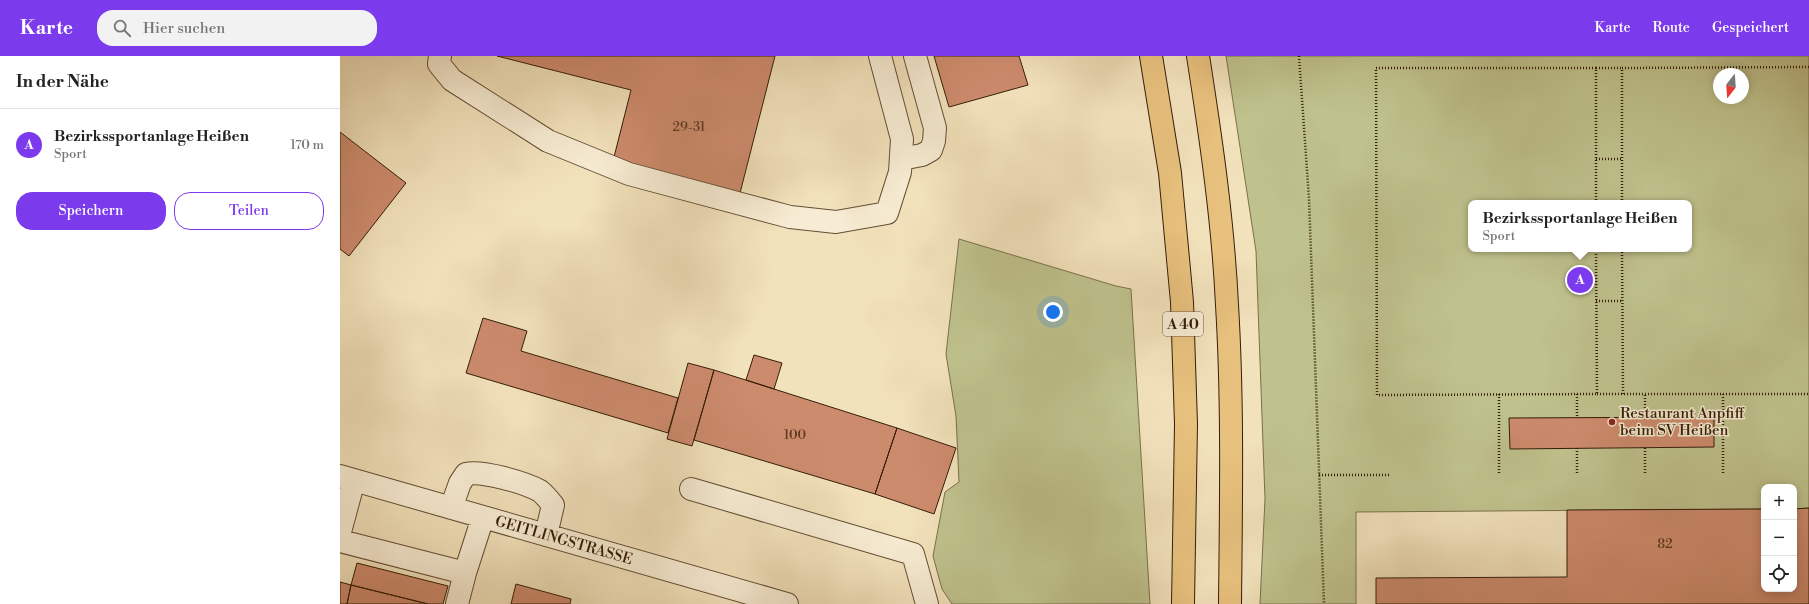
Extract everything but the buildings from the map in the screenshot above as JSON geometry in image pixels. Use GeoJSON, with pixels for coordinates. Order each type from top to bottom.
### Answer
{"type":"FeatureCollection","features":[{"type":"Feature","properties":{"kind":"highway","name":"A 40"},"geometry":{"type":"LineString","coordinates":[[1151,56],[1170,173],[1182,302],[1186,424],[1183,604]]}},
{"type":"Feature","properties":{"kind":"highway"},"geometry":{"type":"LineString","coordinates":[[1198,56],[1215,165],[1227,305],[1231,489],[1230,604]]}},
{"type":"Feature","properties":{"kind":"street"},"geometry":{"type":"LineString","coordinates":[[440,56],[439,64],[452,80],[548,141],[629,174],[790,217],[836,222],[887,213],[900,172],[902,138],[880,56]]}},
{"type":"Feature","properties":{"kind":"street"},"geometry":{"type":"LineString","coordinates":[[901,159],[922,155],[931,150],[934,141],[935,128],[915,56]]}},
{"type":"Feature","properties":{"kind":"street"},"geometry":{"type":"LineString","coordinates":[[451,508],[460,483],[466,474],[475,472],[503,478],[539,491],[548,498],[553,505],[546,535]]}},
{"type":"Feature","properties":{"kind":"street"},"geometry":{"type":"LineString","coordinates":[[340,532],[347,478]]}},
{"type":"Feature","properties":{"kind":"street","name":"GEITLINGSTRASSE"},"geometry":{"type":"LineString","coordinates":[[347,478],[788,604]]}},
{"type":"Feature","properties":{"kind":"street"},"geometry":{"type":"LineString","coordinates":[[691,489],[913,554],[927,604]]}},
{"type":"Feature","properties":{"kind":"street"},"geometry":{"type":"LineString","coordinates":[[457,604],[465,573],[483,517]]}},
{"type":"Feature","properties":{"kind":"street"},"geometry":{"type":"LineString","coordinates":[[340,541],[465,573]]}},
{"type":"Feature","properties":{"kind":"path"},"geometry":{"type":"LineString","coordinates":[[1300,56],[1309,199],[1324,604]]}},
{"type":"Feature","properties":{"kind":"path"},"geometry":{"type":"LineString","coordinates":[[1809,67],[1376,68],[1376,394],[1809,394]]}},
{"type":"Feature","properties":{"kind":"path"},"geometry":{"type":"LineString","coordinates":[[1596,68],[1596,200]]}},
{"type":"Feature","properties":{"kind":"path"},"geometry":{"type":"LineString","coordinates":[[1622,68],[1622,200]]}},
{"type":"Feature","properties":{"kind":"path"},"geometry":{"type":"LineString","coordinates":[[1596,159],[1622,159]]}},
{"type":"Feature","properties":{"kind":"path"},"geometry":{"type":"LineString","coordinates":[[1596,252],[1596,394]]}},
{"type":"Feature","properties":{"kind":"path"},"geometry":{"type":"LineString","coordinates":[[1622,252],[1622,394]]}},
{"type":"Feature","properties":{"kind":"path"},"geometry":{"type":"LineString","coordinates":[[1596,300],[1622,301]]}},
{"type":"Feature","properties":{"kind":"path"},"geometry":{"type":"LineString","coordinates":[[1499,394],[1499,474]]}},
{"type":"Feature","properties":{"kind":"path"},"geometry":{"type":"LineString","coordinates":[[1577,394],[1577,418]]}},
{"type":"Feature","properties":{"kind":"path"},"geometry":{"type":"LineString","coordinates":[[1645,394],[1645,417]]}},
{"type":"Feature","properties":{"kind":"path"},"geometry":{"type":"LineString","coordinates":[[1723,394],[1723,474]]}},
{"type":"Feature","properties":{"kind":"path"},"geometry":{"type":"LineString","coordinates":[[1577,448],[1577,474]]}},
{"type":"Feature","properties":{"kind":"path"},"geometry":{"type":"LineString","coordinates":[[1645,448],[1645,474]]}},
{"type":"Feature","properties":{"kind":"path"},"geometry":{"type":"LineString","coordinates":[[1319,475],[1391,475]]}},
{"type":"Feature","properties":{"kind":"green space"},"geometry":{"type":"Polygon","coordinates":[[[1226,56],[1809,56],[1809,508],[1797,509],[1797,484],[1761,484],[1761,509],[1356,512],[1356,604],[1260,604],[1265,499],[1256,251],[1226,56]]]}},
{"type":"Feature","properties":{"kind":"green space"},"geometry":{"type":"Polygon","coordinates":[[[959,239],[1116,286],[1131,289],[1150,604],[952,604],[942,589],[933,556],[945,492],[959,482],[956,416],[946,354],[959,239]]]}},
{"type":"Feature","properties":{"kind":"place","name":"Bezirkssportanlage Heißen"},"geometry":{"type":"Point","coordinates":[1580,280]}},
{"type":"Feature","properties":{"kind":"place","name":"Restaurant Anpfiff beim SV Heißen"},"geometry":{"type":"Point","coordinates":[1612,422]}}]}
